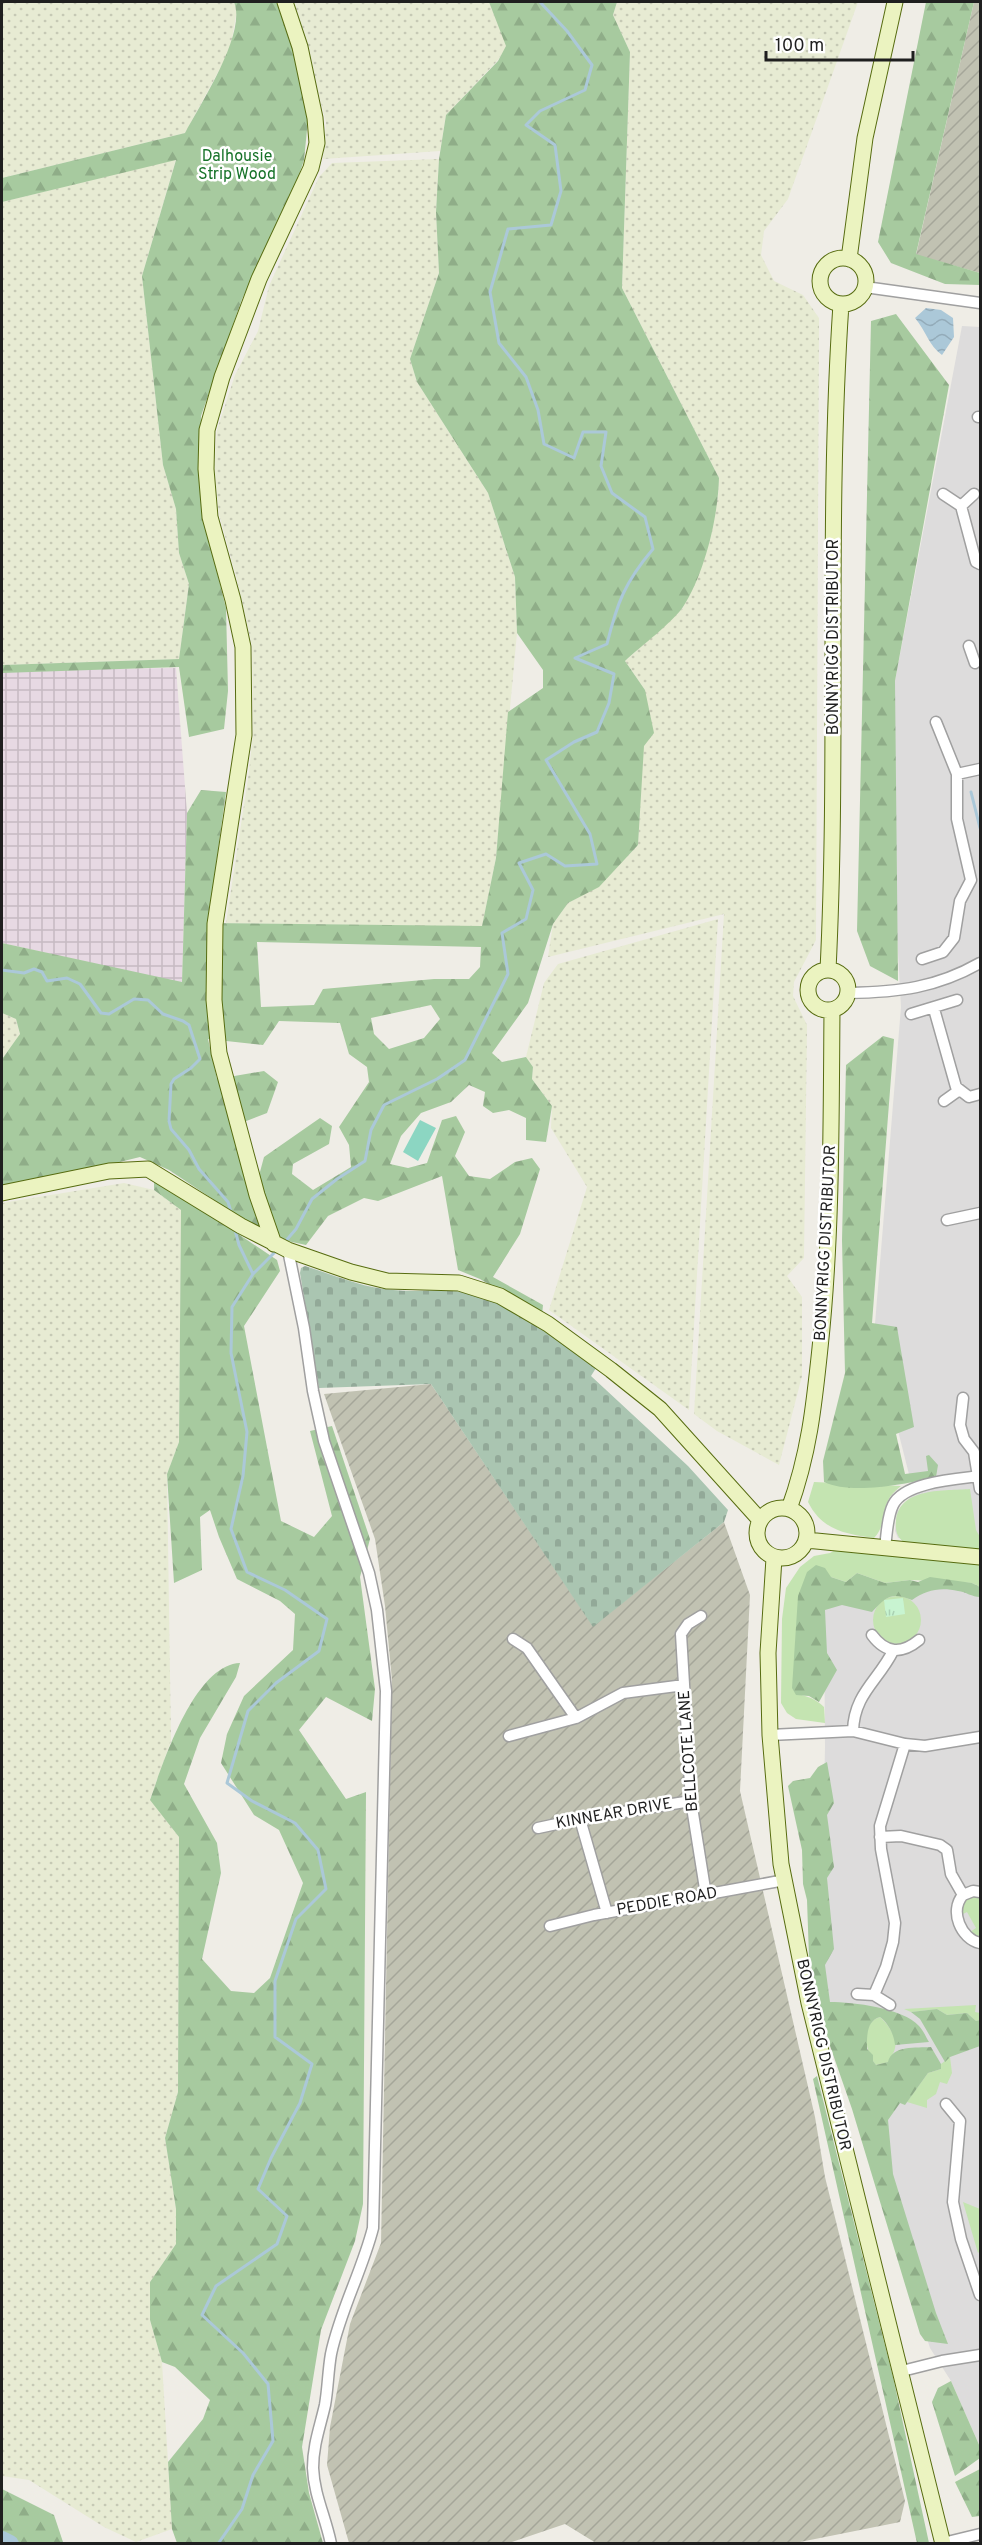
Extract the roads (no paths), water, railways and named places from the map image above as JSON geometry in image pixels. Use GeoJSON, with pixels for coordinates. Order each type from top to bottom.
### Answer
{"type":"FeatureCollection","features":[{"type":"Feature","properties":{"kind":"main road"},"geometry":{"type":"LineString","coordinates":[[274,1244],[256,1195],[219,1053],[214,1000],[215,924],[239,772],[244,724],[243,647],[233,600],[210,517],[206,470],[207,430],[222,377],[259,279],[311,168],[316,143],[315,118],[302,57],[285,2]]}},
{"type":"Feature","properties":{"kind":"main road"},"geometry":{"type":"LineString","coordinates":[[849,259],[865,138],[895,2]]}},
{"type":"Feature","properties":{"kind":"main road"},"geometry":{"type":"LineString","coordinates":[[840,258],[849,259],[858,264],[864,272],[865,287],[859,298],[842,304],[827,296],[821,281],[826,266],[840,258]]}},
{"type":"Feature","properties":{"kind":"main road","name":"BONNYRIGG DISTRIBUTOR"},"geometry":{"type":"LineString","coordinates":[[828,970],[831,899],[833,549],[842,304]]}},
{"type":"Feature","properties":{"kind":"main road"},"geometry":{"type":"LineString","coordinates":[[828,970],[842,975],[848,986],[848,993],[845,1002],[832,1010],[822,1010],[815,1006],[808,993],[812,978],[828,970]]}},
{"type":"Feature","properties":{"kind":"main road","name":"BONNYRIGG DISTRIBUTOR"},"geometry":{"type":"LineString","coordinates":[[789,1509],[800,1480],[811,1433],[827,1284],[832,1128],[832,1010]]}},
{"type":"Feature","properties":{"kind":"main road"},"geometry":{"type":"LineString","coordinates":[[2,1193],[109,1171],[148,1169],[274,1244],[288,1250],[351,1272],[387,1281],[459,1283],[500,1296],[548,1324],[660,1409],[760,1520]]}},
{"type":"Feature","properties":{"kind":"main road"},"geometry":{"type":"LineString","coordinates":[[772,1509],[789,1509],[796,1512],[805,1522],[807,1532],[804,1546],[794,1556],[774,1558],[761,1549],[758,1542],[756,1535],[760,1520],[772,1509]]}},
{"type":"Feature","properties":{"kind":"main road"},"geometry":{"type":"LineString","coordinates":[[806,1540],[981,1557]]}},
{"type":"Feature","properties":{"kind":"main road","name":"BONNYRIGG DISTRIBUTOR"},"geometry":{"type":"LineString","coordinates":[[774,1558],[768,1653],[770,1735],[785,1880],[810,2003],[943,2543]]}},
{"type":"Feature","properties":{"kind":"street"},"geometry":{"type":"LineString","coordinates":[[865,287],[981,303]]}},
{"type":"Feature","properties":{"kind":"street"},"geometry":{"type":"LineString","coordinates":[[942,494],[961,506],[976,562],[981,564]]}},
{"type":"Feature","properties":{"kind":"street"},"geometry":{"type":"LineString","coordinates":[[961,506],[974,494]]}},
{"type":"Feature","properties":{"kind":"street"},"geometry":{"type":"LineString","coordinates":[[969,646],[974,664]]}},
{"type":"Feature","properties":{"kind":"street"},"geometry":{"type":"LineString","coordinates":[[922,959],[943,952],[954,938],[960,901],[971,880],[957,819],[957,774],[936,722]]}},
{"type":"Feature","properties":{"kind":"street"},"geometry":{"type":"LineString","coordinates":[[957,774],[981,769]]}},
{"type":"Feature","properties":{"kind":"street"},"geometry":{"type":"LineString","coordinates":[[848,993],[915,989],[950,978],[981,963]]}},
{"type":"Feature","properties":{"kind":"street"},"geometry":{"type":"LineString","coordinates":[[911,1014],[957,1000]]}},
{"type":"Feature","properties":{"kind":"street"},"geometry":{"type":"LineString","coordinates":[[934,1008],[956,1088],[969,1097],[981,1094]]}},
{"type":"Feature","properties":{"kind":"street"},"geometry":{"type":"LineString","coordinates":[[944,1101],[958,1091]]}},
{"type":"Feature","properties":{"kind":"street"},"geometry":{"type":"LineString","coordinates":[[947,1221],[981,1213]]}},
{"type":"Feature","properties":{"kind":"street"},"geometry":{"type":"LineString","coordinates":[[288,1250],[324,1441],[369,1574],[377,1610],[386,1691],[373,2228],[365,2260],[346,2306],[331,2354],[325,2404],[314,2445],[313,2470],[318,2502],[331,2544]]}},
{"type":"Feature","properties":{"kind":"street"},"geometry":{"type":"LineString","coordinates":[[963,1398],[960,1425],[964,1439],[974,1452],[981,1489]]}},
{"type":"Feature","properties":{"kind":"street"},"geometry":{"type":"LineString","coordinates":[[885,1547],[892,1506],[900,1495],[912,1489],[979,1476]]}},
{"type":"Feature","properties":{"kind":"street","name":"BELLCOTE LANE"},"geometry":{"type":"LineString","coordinates":[[701,1617],[688,1624],[681,1634],[691,1801],[706,1894]]}},
{"type":"Feature","properties":{"kind":"street"},"geometry":{"type":"LineString","coordinates":[[872,1635],[877,1642],[893,1651],[908,1648],[919,1640]]}},
{"type":"Feature","properties":{"kind":"street"},"geometry":{"type":"LineString","coordinates":[[513,1639],[526,1648],[576,1718]]}},
{"type":"Feature","properties":{"kind":"street"},"geometry":{"type":"LineString","coordinates":[[853,1731],[857,1704],[885,1667],[893,1651]]}},
{"type":"Feature","properties":{"kind":"street"},"geometry":{"type":"LineString","coordinates":[[509,1736],[576,1718],[623,1693],[684,1685]]}},
{"type":"Feature","properties":{"kind":"street"},"geometry":{"type":"LineString","coordinates":[[770,1735],[853,1731],[905,1744],[925,1746],[981,1737]]}},
{"type":"Feature","properties":{"kind":"street"},"geometry":{"type":"LineString","coordinates":[[874,1995],[893,1942],[895,1923],[880,1827],[905,1744]]}},
{"type":"Feature","properties":{"kind":"street","name":"KINNEAR DRIVE"},"geometry":{"type":"LineString","coordinates":[[538,1828],[691,1801]]}},
{"type":"Feature","properties":{"kind":"street"},"geometry":{"type":"LineString","coordinates":[[580,1819],[607,1913]]}},
{"type":"Feature","properties":{"kind":"street"},"geometry":{"type":"LineString","coordinates":[[880,1837],[901,1836],[940,1845],[946,1850],[951,1874],[963,1895]]}},
{"type":"Feature","properties":{"kind":"street","name":"PEDDIE ROAD"},"geometry":{"type":"LineString","coordinates":[[550,1926],[607,1913],[785,1880]]}},
{"type":"Feature","properties":{"kind":"street"},"geometry":{"type":"LineString","coordinates":[[981,1892],[973,1891],[963,1895],[956,1904],[956,1917],[969,1938],[981,1943]]}},
{"type":"Feature","properties":{"kind":"street"},"geometry":{"type":"LineString","coordinates":[[857,1994],[874,1995],[890,2005]]}},
{"type":"Feature","properties":{"kind":"street"},"geometry":{"type":"LineString","coordinates":[[946,2104],[960,2121],[953,2202],[961,2239],[981,2295]]}},
{"type":"Feature","properties":{"kind":"street"},"geometry":{"type":"LineString","coordinates":[[902,2372],[942,2361],[981,2355]]}},
{"type":"Feature","properties":{"kind":"street"},"geometry":{"type":"LineString","coordinates":[[943,2543],[981,2534]]}},
{"type":"Feature","properties":{"kind":"water"},"geometry":{"type":"Polygon","coordinates":[[[926,308],[941,310],[953,318],[954,337],[942,355],[915,318],[926,308]]]}},
{"type":"Feature","properties":{"kind":"waterway"},"geometry":{"type":"LineString","coordinates":[[284,1243],[296,1229],[312,1199],[365,1161],[371,1130],[384,1105],[437,1079],[465,1060],[508,974],[502,933],[526,919],[533,890],[519,863],[546,854],[565,866],[597,864],[590,834],[546,760],[574,742],[597,732],[609,703],[614,674],[575,658],[607,644],[614,616],[623,594],[635,572],[653,549],[645,517],[612,493],[601,466],[606,432],[583,432],[574,458],[544,444],[538,410],[526,377],[499,343],[490,292],[508,229],[551,225],[561,191],[555,145],[526,125],[540,111],[585,90],[592,65],[567,31],[540,2]]}},
{"type":"Feature","properties":{"kind":"waterway"},"geometry":{"type":"LineString","coordinates":[[971,792],[980,828]]}},
{"type":"Feature","properties":{"kind":"waterway"},"geometry":{"type":"LineString","coordinates":[[2,970],[24,973],[34,969],[42,972],[47,981],[67,978],[80,984],[101,1013],[109,1014],[134,999],[148,1000],[163,1014],[189,1025],[200,1059],[174,1079],[171,1084],[169,1121],[171,1129],[189,1150],[199,1169],[228,1202],[231,1212]]}},
{"type":"Feature","properties":{"kind":"waterway"},"geometry":{"type":"LineString","coordinates":[[235,1230],[239,1245],[253,1274]]}},
{"type":"Feature","properties":{"kind":"waterway"},"geometry":{"type":"LineString","coordinates":[[218,2544],[242,2509],[253,2475],[273,2441],[268,2384],[243,2353],[202,2315],[216,2286],[277,2244],[287,2216],[258,2189],[271,2158],[300,2103],[312,2064],[275,2037],[275,1981],[296,1919],[326,1889],[318,1850],[295,1823],[252,1801],[227,1783],[248,1711],[276,1683],[319,1651],[327,1619],[285,1590],[247,1572],[231,1529],[243,1476],[247,1432],[231,1353],[232,1307],[253,1274],[277,1250]]}},
{"type":"Feature","properties":{"kind":"waterway"},"geometry":{"type":"LineString","coordinates":[[2,2540],[10,2544]]}},
{"type":"Feature","properties":{"kind":"park label","name":"Dalhousie Strip Wood"},"geometry":{"type":"Point","coordinates":[237,166]}}]}
